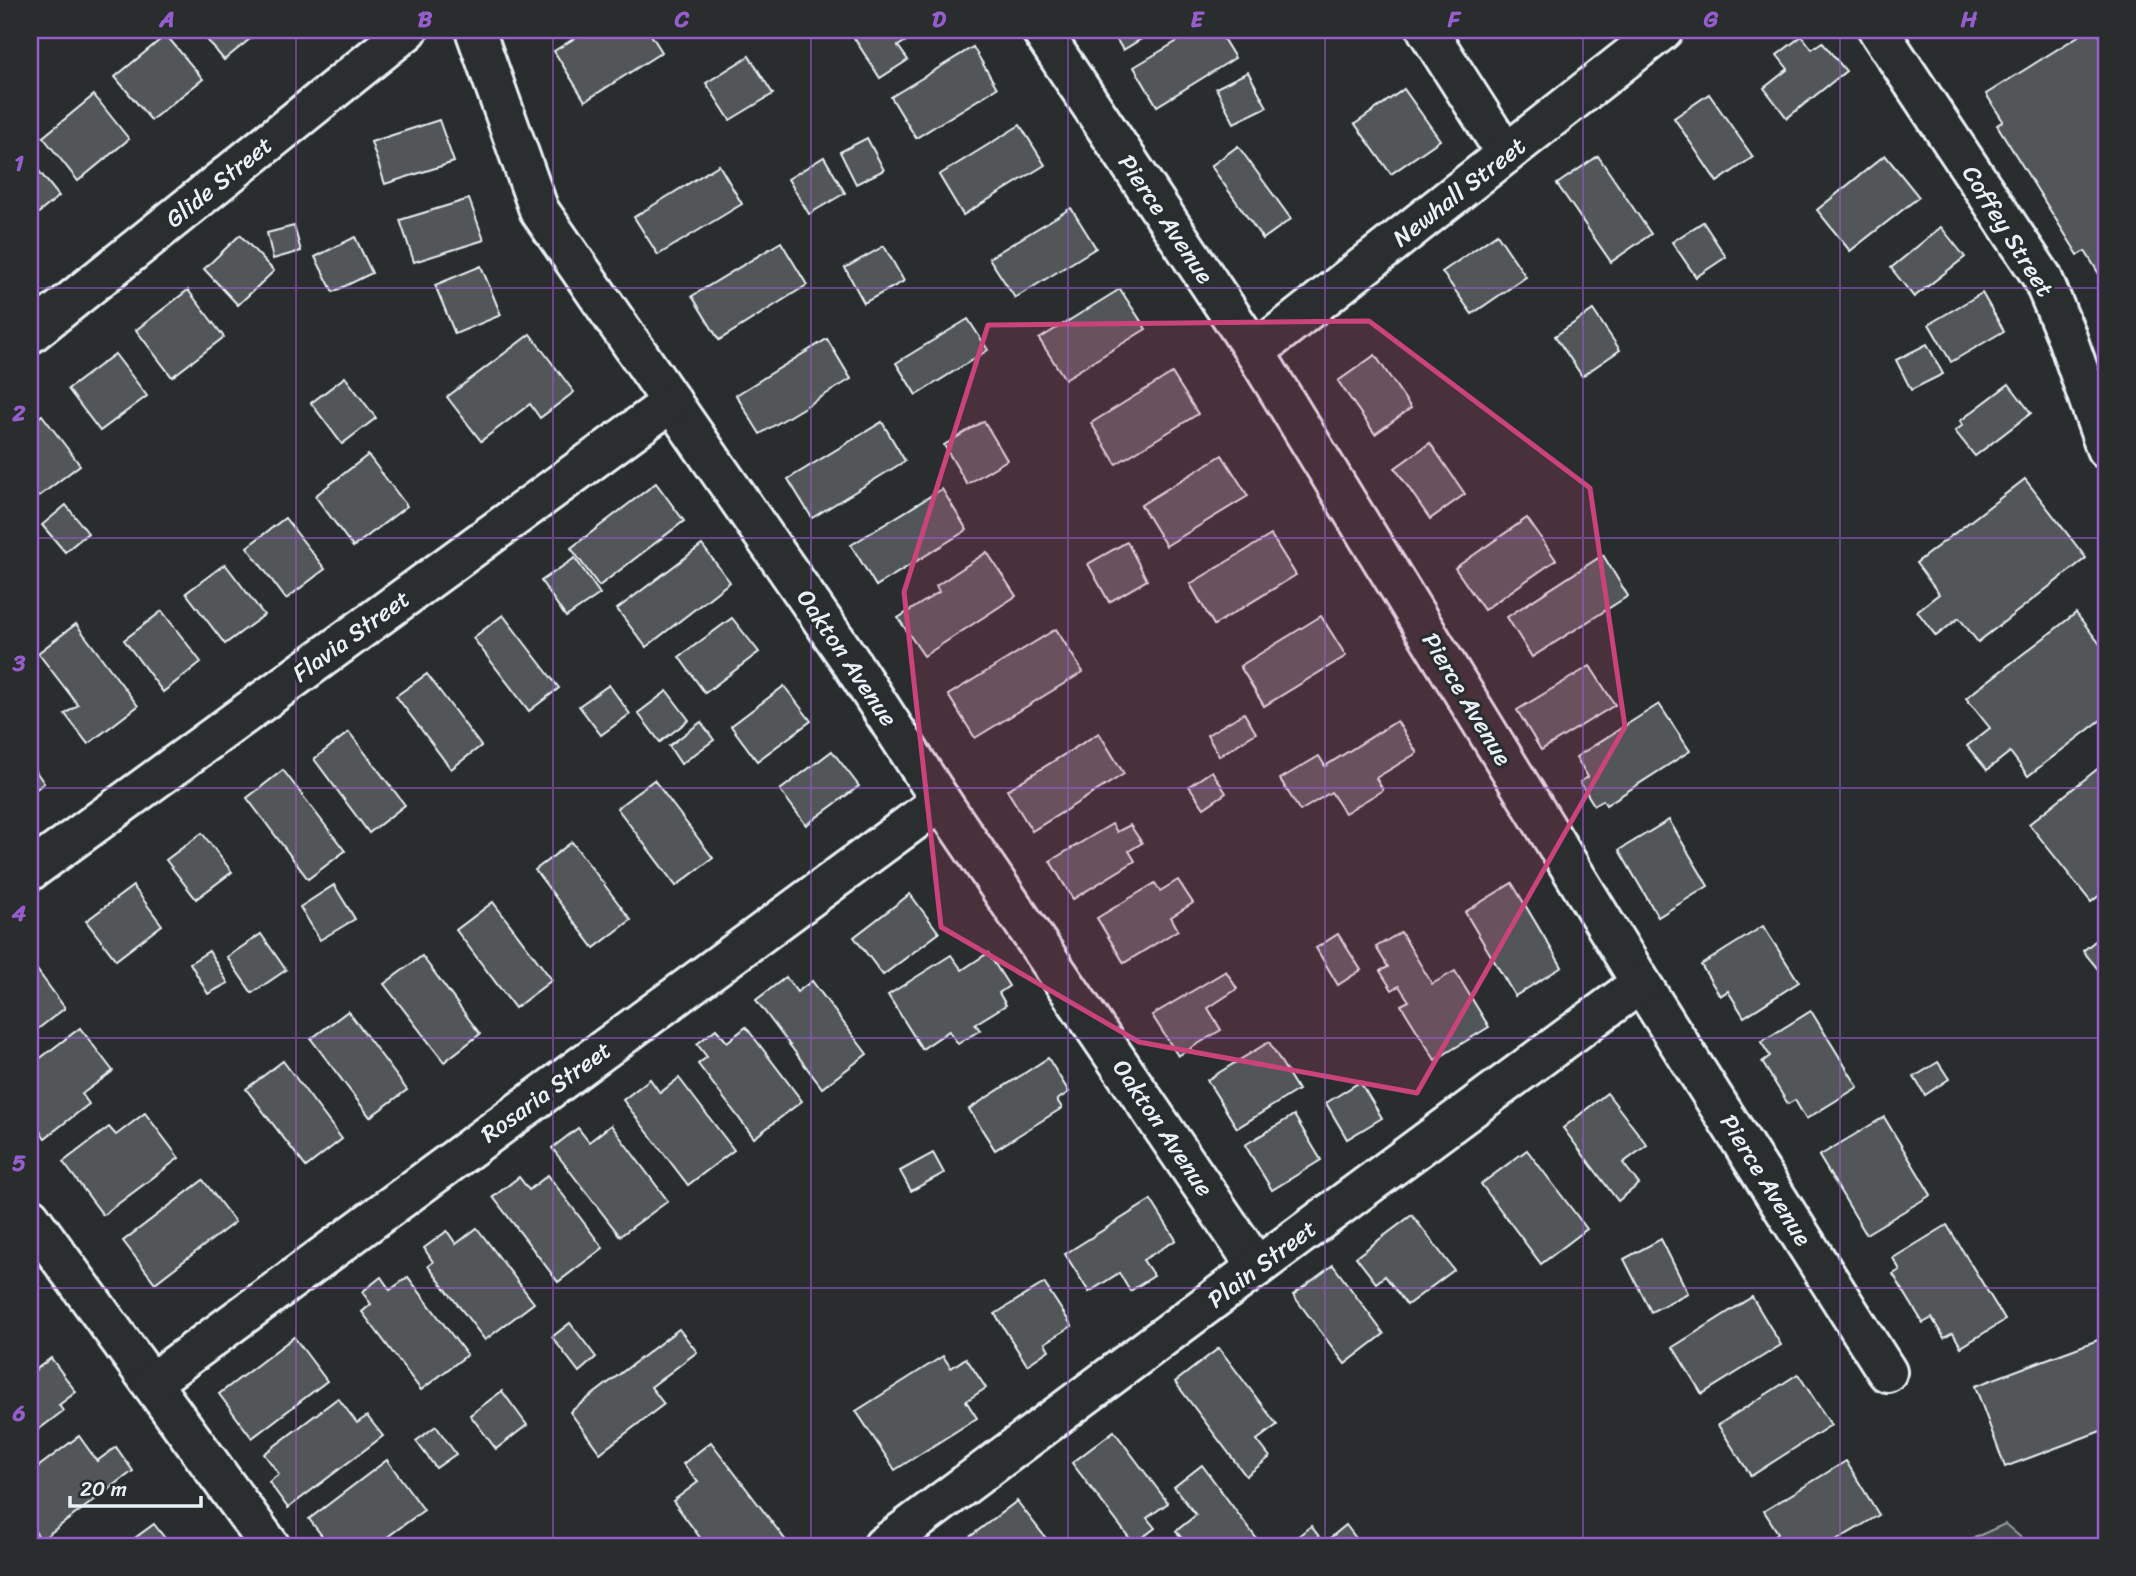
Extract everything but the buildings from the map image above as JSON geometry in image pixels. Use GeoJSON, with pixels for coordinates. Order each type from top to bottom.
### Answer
{"type":"FeatureCollection","features":[{"type":"Feature","properties":{"kind":"street","name":"Glide Street"},"geometry":{"type":"LineString","coordinates":[[30,334],[408,30]]}},
{"type":"Feature","properties":{"kind":"street","name":"Oakton Avenue"},"geometry":{"type":"LineString","coordinates":[[475,30],[539,209],[849,659],[941,801],[1257,1267]]}},
{"type":"Feature","properties":{"kind":"street","name":"Pierce Avenue"},"geometry":{"type":"LineString","coordinates":[[1041,30],[1255,352],[1642,983],[1887,1372]]}},
{"type":"Feature","properties":{"kind":"street"},"geometry":{"type":"LineString","coordinates":[[1427,30],[1506,154]]}},
{"type":"Feature","properties":{"kind":"street","name":"Newhall Street"},"geometry":{"type":"LineString","coordinates":[[1255,352],[1663,30]]}},
{"type":"Feature","properties":{"kind":"street","name":"Coffey Street"},"geometry":{"type":"LineString","coordinates":[[1878,30],[2042,277],[2065,332],[2106,449]]}},
{"type":"Feature","properties":{"kind":"street","name":"Flavia Street"},"geometry":{"type":"LineString","coordinates":[[30,871],[672,402]]}},
{"type":"Feature","properties":{"kind":"street","name":"Rosaria Street"},"geometry":{"type":"LineString","coordinates":[[151,1383],[941,801]]}},
{"type":"Feature","properties":{"kind":"street","name":"Plain Street"},"geometry":{"type":"LineString","coordinates":[[883,1546],[1642,983]]}},
{"type":"Feature","properties":{"kind":"street"},"geometry":{"type":"LineString","coordinates":[[30,1217],[270,1546]]}},
{"type":"Feature","properties":{"kind":"highlighted area"},"geometry":{"type":"Polygon","coordinates":[[[1369,321],[1590,488],[1625,727],[1417,1093],[1139,1042],[941,927],[904,592],[988,325],[1369,321]]]}},
{"type":"Feature","properties":{"kind":"shaded area"},"geometry":{"type":"Polygon","coordinates":[[[2005,1524],[2031,1546],[1956,1546],[2005,1524]]]}}]}
